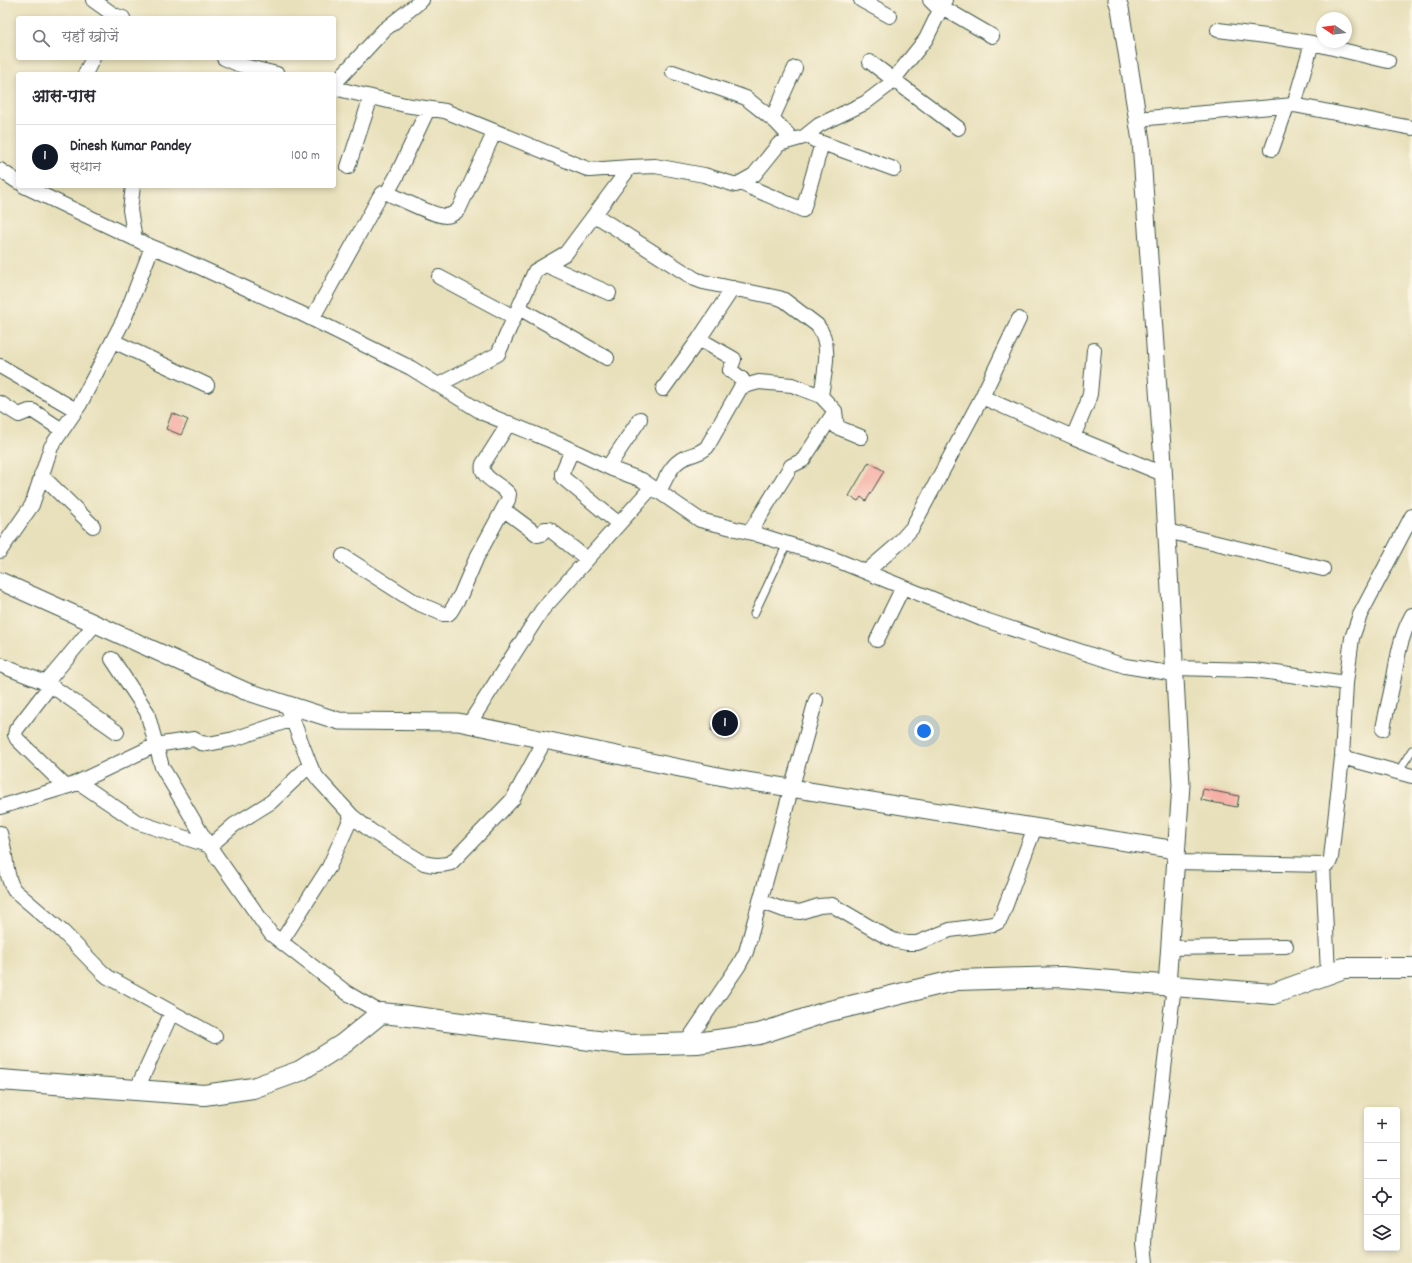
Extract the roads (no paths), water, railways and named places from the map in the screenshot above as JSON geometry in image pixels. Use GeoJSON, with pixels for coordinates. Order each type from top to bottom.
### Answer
{"type":"FeatureCollection","features":[{"type":"Feature","properties":{"kind":"main road"},"geometry":{"type":"LineString","coordinates":[[0,1080],[204,1095],[253,1088],[300,1071],[343,1044],[381,1013],[628,1045],[686,1043],[759,1034],[826,1012],[957,980],[1062,977],[1274,994],[1344,968],[1412,968]]}},
{"type":"Feature","properties":{"kind":"street"},"geometry":{"type":"LineString","coordinates":[[93,0],[116,16]]}},
{"type":"Feature","properties":{"kind":"street"},"geometry":{"type":"LineString","coordinates":[[336,82],[409,5],[422,0]]}},
{"type":"Feature","properties":{"kind":"street"},"geometry":{"type":"LineString","coordinates":[[861,0],[890,16]]}},
{"type":"Feature","properties":{"kind":"street"},"geometry":{"type":"LineString","coordinates":[[1117,0],[1120,8],[1141,149],[1167,531],[1181,785],[1170,948],[1170,986],[1144,1244],[1146,1263]]}},
{"type":"Feature","properties":{"kind":"street"},"geometry":{"type":"LineString","coordinates":[[336,88],[405,105],[445,111],[590,170],[655,166],[704,176],[736,185],[754,176],[780,144],[798,138],[819,125],[865,103],[890,84],[926,39],[940,4],[992,36]]}},
{"type":"Feature","properties":{"kind":"street"},"geometry":{"type":"LineString","coordinates":[[1218,30],[1312,43],[1388,61]]}},
{"type":"Feature","properties":{"kind":"street"},"geometry":{"type":"LineString","coordinates":[[1272,149],[1291,106],[1312,43]]}},
{"type":"Feature","properties":{"kind":"street"},"geometry":{"type":"LineString","coordinates":[[86,72],[92,60]]}},
{"type":"Feature","properties":{"kind":"street"},"geometry":{"type":"LineString","coordinates":[[229,60],[240,65],[269,72]]}},
{"type":"Feature","properties":{"kind":"street"},"geometry":{"type":"LineString","coordinates":[[870,62],[894,78],[958,128]]}},
{"type":"Feature","properties":{"kind":"street"},"geometry":{"type":"LineString","coordinates":[[772,119],[795,68]]}},
{"type":"Feature","properties":{"kind":"street"},"geometry":{"type":"LineString","coordinates":[[673,72],[742,96],[798,138],[822,143],[894,170]]}},
{"type":"Feature","properties":{"kind":"street"},"geometry":{"type":"LineString","coordinates":[[348,167],[372,97]]}},
{"type":"Feature","properties":{"kind":"street"},"geometry":{"type":"LineString","coordinates":[[1137,119],[1291,106],[1412,128]]}},
{"type":"Feature","properties":{"kind":"street"},"geometry":{"type":"LineString","coordinates":[[387,193],[428,109]]}},
{"type":"Feature","properties":{"kind":"street"},"geometry":{"type":"LineString","coordinates":[[312,319],[380,196],[383,193],[387,193],[440,215],[450,216],[459,209],[495,131]]}},
{"type":"Feature","properties":{"kind":"street"},"geometry":{"type":"LineString","coordinates":[[740,183],[803,210],[822,143]]}},
{"type":"Feature","properties":{"kind":"street"},"geometry":{"type":"LineString","coordinates":[[438,385],[498,354],[535,271],[566,253],[630,167]]}},
{"type":"Feature","properties":{"kind":"street"},"geometry":{"type":"LineString","coordinates":[[28,188],[152,247],[175,256],[312,319],[411,368],[483,413],[572,450],[608,467],[642,480],[700,520],[750,532],[829,557],[982,619],[1125,666],[1174,671],[1255,670],[1346,683]]}},
{"type":"Feature","properties":{"kind":"street"},"geometry":{"type":"LineString","coordinates":[[133,188],[130,210],[135,239]]}},
{"type":"Feature","properties":{"kind":"street"},"geometry":{"type":"LineString","coordinates":[[595,215],[695,279],[784,300],[820,329],[827,350],[821,396]]}},
{"type":"Feature","properties":{"kind":"street"},"geometry":{"type":"LineString","coordinates":[[0,551],[32,505],[51,446],[80,404],[113,341],[125,317],[152,247]]}},
{"type":"Feature","properties":{"kind":"street"},"geometry":{"type":"LineString","coordinates":[[546,265],[609,293]]}},
{"type":"Feature","properties":{"kind":"street"},"geometry":{"type":"LineString","coordinates":[[438,277],[516,312],[607,358]]}},
{"type":"Feature","properties":{"kind":"street"},"geometry":{"type":"LineString","coordinates":[[662,389],[699,339],[733,288]]}},
{"type":"Feature","properties":{"kind":"street"},"geometry":{"type":"LineString","coordinates":[[866,572],[896,546],[912,528],[982,396],[1019,319]]}},
{"type":"Feature","properties":{"kind":"street"},"geometry":{"type":"LineString","coordinates":[[468,724],[542,610],[619,524],[655,489],[678,461],[703,451],[707,447],[741,387],[742,379],[730,370],[734,359],[699,339]]}},
{"type":"Feature","properties":{"kind":"street"},"geometry":{"type":"LineString","coordinates":[[113,341],[207,384]]}},
{"type":"Feature","properties":{"kind":"street"},"geometry":{"type":"LineString","coordinates":[[1074,437],[1088,404],[1094,350]]}},
{"type":"Feature","properties":{"kind":"street"},"geometry":{"type":"LineString","coordinates":[[0,366],[76,410]]}},
{"type":"Feature","properties":{"kind":"street"},"geometry":{"type":"LineString","coordinates":[[741,387],[759,382],[792,385],[821,396],[835,411],[837,426],[861,437]]}},
{"type":"Feature","properties":{"kind":"street"},"geometry":{"type":"LineString","coordinates":[[982,396],[1074,437],[1163,474]]}},
{"type":"Feature","properties":{"kind":"street"},"geometry":{"type":"LineString","coordinates":[[0,403],[19,415],[29,410],[36,412],[62,430]]}},
{"type":"Feature","properties":{"kind":"street"},"geometry":{"type":"LineString","coordinates":[[750,532],[791,466],[803,460],[835,411]]}},
{"type":"Feature","properties":{"kind":"street"},"geometry":{"type":"LineString","coordinates":[[608,467],[640,419]]}},
{"type":"Feature","properties":{"kind":"street"},"geometry":{"type":"LineString","coordinates":[[343,556],[415,602],[443,614],[448,614],[461,594],[476,559],[508,500],[509,494],[506,490],[483,474],[481,468],[509,423]]}},
{"type":"Feature","properties":{"kind":"street"},"geometry":{"type":"LineString","coordinates":[[572,450],[562,473],[562,478],[619,524]]}},
{"type":"Feature","properties":{"kind":"street"},"geometry":{"type":"LineString","coordinates":[[41,475],[93,526]]}},
{"type":"Feature","properties":{"kind":"street"},"geometry":{"type":"LineString","coordinates":[[503,509],[538,535],[542,534],[546,529],[549,529],[587,559]]}},
{"type":"Feature","properties":{"kind":"street"},"geometry":{"type":"LineString","coordinates":[[0,581],[290,712],[339,721],[458,722],[728,778],[1035,827],[1176,856],[1323,865],[1329,863],[1331,858],[1342,757],[1346,683],[1352,638],[1360,615],[1412,516]]}},
{"type":"Feature","properties":{"kind":"street"},"geometry":{"type":"LineString","coordinates":[[1167,531],[1323,569]]}},
{"type":"Feature","properties":{"kind":"street"},"geometry":{"type":"LineString","coordinates":[[877,640],[903,587]]}},
{"type":"Feature","properties":{"kind":"street"},"geometry":{"type":"LineString","coordinates":[[1383,729],[1399,648],[1406,626],[1412,615]]}},
{"type":"Feature","properties":{"kind":"street"},"geometry":{"type":"LineString","coordinates":[[95,624],[48,684],[16,730],[15,735],[17,739],[72,785],[137,822],[210,846]]}},
{"type":"Feature","properties":{"kind":"street"},"geometry":{"type":"LineString","coordinates":[[112,658],[147,712],[162,767],[210,846],[271,934],[347,993],[381,1013]]}},
{"type":"Feature","properties":{"kind":"street"},"geometry":{"type":"LineString","coordinates":[[0,665],[48,684],[117,732]]}},
{"type":"Feature","properties":{"kind":"street"},"geometry":{"type":"LineString","coordinates":[[686,1043],[743,959],[816,700]]}},
{"type":"Feature","properties":{"kind":"street"},"geometry":{"type":"LineString","coordinates":[[0,807],[72,785],[156,745],[194,739],[201,743],[208,744],[234,739],[290,712]]}},
{"type":"Feature","properties":{"kind":"street"},"geometry":{"type":"LineString","coordinates":[[290,712],[313,772],[352,816],[371,831],[424,863],[434,866],[442,866],[451,863],[513,799],[545,740]]}},
{"type":"Feature","properties":{"kind":"street"},"geometry":{"type":"LineString","coordinates":[[1342,757],[1412,776]]}},
{"type":"Feature","properties":{"kind":"street"},"geometry":{"type":"LineString","coordinates":[[210,846],[234,825],[270,802],[310,765]]}},
{"type":"Feature","properties":{"kind":"street"},"geometry":{"type":"LineString","coordinates":[[281,942],[329,867],[352,816]]}},
{"type":"Feature","properties":{"kind":"street"},"geometry":{"type":"LineString","coordinates":[[760,901],[784,910],[800,912],[826,904],[832,905],[885,936],[896,941],[907,943],[917,943],[950,930],[994,924],[1001,918],[1035,827]]}},
{"type":"Feature","properties":{"kind":"street"},"geometry":{"type":"LineString","coordinates":[[0,833],[8,877],[14,890],[63,932],[102,972],[215,1036]]}},
{"type":"Feature","properties":{"kind":"street"},"geometry":{"type":"LineString","coordinates":[[1323,865],[1328,974]]}},
{"type":"Feature","properties":{"kind":"street"},"geometry":{"type":"LineString","coordinates":[[1170,948],[1286,946]]}},
{"type":"Feature","properties":{"kind":"street"},"geometry":{"type":"LineString","coordinates":[[136,1091],[172,1012]]}},
{"type":"Feature","properties":{"kind":"lane"},"geometry":{"type":"LineString","coordinates":[[754,614],[787,544]]}},
{"type":"Feature","properties":{"kind":"lane"},"geometry":{"type":"LineString","coordinates":[[1398,772],[1412,750]]}},
{"type":"Feature","properties":{"kind":"place","name":"Dinesh Kumar Pandey"},"geometry":{"type":"Point","coordinates":[725,723]}}]}
